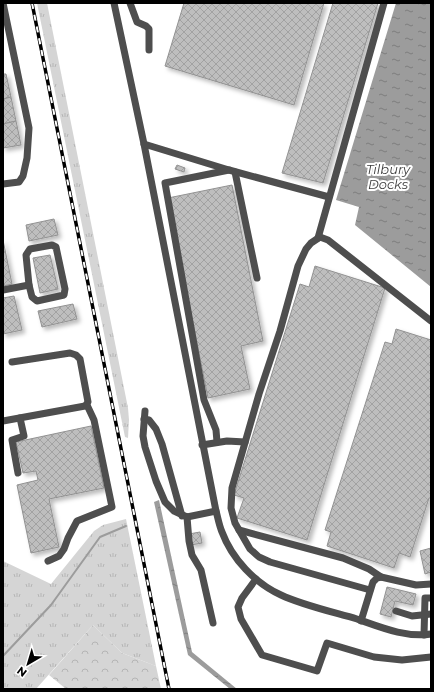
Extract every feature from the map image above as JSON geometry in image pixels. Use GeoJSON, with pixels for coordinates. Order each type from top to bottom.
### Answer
{"type":"FeatureCollection","features":[{"type":"Feature","properties":{"kind":"street"},"geometry":{"type":"LineString","coordinates":[[3,3],[29,128],[27,158],[23,176],[19,182],[4,184]]}},
{"type":"Feature","properties":{"kind":"street"},"geometry":{"type":"LineString","coordinates":[[114,3],[144,144],[202,445],[222,533],[243,567],[256,579],[281,595],[361,621],[407,634],[428,635],[428,615],[425,598],[431,598]]}},
{"type":"Feature","properties":{"kind":"street"},"geometry":{"type":"LineString","coordinates":[[130,3],[137,22],[149,29],[149,50]]}},
{"type":"Feature","properties":{"kind":"street"},"geometry":{"type":"LineString","coordinates":[[318,238],[384,3]]}},
{"type":"Feature","properties":{"kind":"street"},"geometry":{"type":"LineString","coordinates":[[144,144],[232,171],[329,197]]}},
{"type":"Feature","properties":{"kind":"street"},"geometry":{"type":"LineString","coordinates":[[232,171],[257,278]]}},
{"type":"Feature","properties":{"kind":"street"},"geometry":{"type":"LineString","coordinates":[[217,442],[216,430],[204,400],[165,183],[232,171]]}},
{"type":"Feature","properties":{"kind":"street"},"geometry":{"type":"LineString","coordinates":[[370,590],[270,562],[259,557],[250,549],[233,516],[231,499],[232,488],[258,394],[280,331],[298,266],[306,249],[314,240],[320,237],[328,240],[431,321]]}},
{"type":"Feature","properties":{"kind":"street"},"geometry":{"type":"LineString","coordinates":[[52,244],[56,247],[65,289],[64,295],[37,301],[32,297],[29,286],[26,255],[30,248],[52,244]]}},
{"type":"Feature","properties":{"kind":"street"},"geometry":{"type":"LineString","coordinates":[[3,290],[29,286]]}},
{"type":"Feature","properties":{"kind":"street"},"geometry":{"type":"LineString","coordinates":[[12,362],[70,352],[74,353],[80,359],[88,398],[87,405],[94,420],[112,507],[77,521],[68,538],[64,550],[59,556],[48,561]]}},
{"type":"Feature","properties":{"kind":"street"},"geometry":{"type":"LineString","coordinates":[[193,398],[204,400]]}},
{"type":"Feature","properties":{"kind":"street"},"geometry":{"type":"LineString","coordinates":[[3,421],[87,405]]}},
{"type":"Feature","properties":{"kind":"street"},"geometry":{"type":"LineString","coordinates":[[145,411],[143,436],[145,447],[162,497],[169,506],[185,516],[192,517],[216,511]]}},
{"type":"Feature","properties":{"kind":"street"},"geometry":{"type":"LineString","coordinates":[[18,473],[12,440],[24,436],[20,418]]}},
{"type":"Feature","properties":{"kind":"street"},"geometry":{"type":"LineString","coordinates":[[144,419],[149,420],[159,436],[178,500],[185,516],[192,555],[201,570],[214,623]]}},
{"type":"Feature","properties":{"kind":"street"},"geometry":{"type":"LineString","coordinates":[[202,445],[227,441],[245,442]]}},
{"type":"Feature","properties":{"kind":"street"},"geometry":{"type":"LineString","coordinates":[[239,530],[343,558],[369,569],[381,577],[416,585],[431,584]]}},
{"type":"Feature","properties":{"kind":"street"},"geometry":{"type":"LineString","coordinates":[[361,621],[373,582],[377,578],[381,577]]}},
{"type":"Feature","properties":{"kind":"street"},"geometry":{"type":"LineString","coordinates":[[256,579],[242,598],[238,607],[241,619],[262,655],[316,671],[327,643],[374,657],[402,660],[431,657]]}},
{"type":"Feature","properties":{"kind":"street"},"geometry":{"type":"LineString","coordinates":[[396,611],[412,616],[428,615]]}},
{"type":"Feature","properties":{"kind":"green space"},"geometry":{"type":"Polygon","coordinates":[[[37,3],[47,3],[128,408],[128,438],[125,437],[37,3]]]}},
{"type":"Feature","properties":{"kind":"green space"},"geometry":{"type":"Polygon","coordinates":[[[126,519],[156,666],[122,653],[93,625],[36,689],[3,689],[3,561],[51,584],[94,531],[103,525],[126,519]]]}},
{"type":"Feature","properties":{"kind":"green space"},"geometry":{"type":"Polygon","coordinates":[[[93,625],[122,653],[156,666],[161,689],[66,689],[49,675],[93,625]]]}},
{"type":"Feature","properties":{"kind":"water","name":"Tilbury Docks"},"geometry":{"type":"Polygon","coordinates":[[[396,3],[431,3],[431,287],[355,225],[359,207],[336,200],[396,3]]]}},
{"type":"Feature","properties":{"kind":"water"},"geometry":{"type":"Polygon","coordinates":[[[159,500],[192,652],[237,689],[230,689],[188,655],[154,502],[159,500]]]}},
{"type":"Feature","properties":{"kind":"building"},"geometry":{"type":"Polygon","coordinates":[[[184,3],[324,3],[294,105],[165,66],[184,3]]]}},
{"type":"Feature","properties":{"kind":"building"},"geometry":{"type":"Polygon","coordinates":[[[333,3],[378,3],[323,183],[282,173],[333,3]]]}},
{"type":"Feature","properties":{"kind":"building"},"geometry":{"type":"Polygon","coordinates":[[[3,74],[6,74],[11,97],[3,99],[3,74]]]}},
{"type":"Feature","properties":{"kind":"building"},"geometry":{"type":"Polygon","coordinates":[[[11,97],[16,121],[3,124],[3,99],[11,97]]]}},
{"type":"Feature","properties":{"kind":"building"},"geometry":{"type":"Polygon","coordinates":[[[16,121],[21,145],[3,148],[3,124],[16,121]]]}},
{"type":"Feature","properties":{"kind":"building"},"geometry":{"type":"Polygon","coordinates":[[[177,165],[185,168],[184,172],[175,169],[177,165]]]}},
{"type":"Feature","properties":{"kind":"building"},"geometry":{"type":"Polygon","coordinates":[[[232,185],[263,341],[241,346],[250,389],[208,398],[168,198],[232,185]]]}},
{"type":"Feature","properties":{"kind":"building"},"geometry":{"type":"Polygon","coordinates":[[[54,219],[58,235],[29,241],[26,225],[54,219]]]}},
{"type":"Feature","properties":{"kind":"building"},"geometry":{"type":"Polygon","coordinates":[[[3,240],[12,284],[3,286],[3,240]]]}},
{"type":"Feature","properties":{"kind":"building"},"geometry":{"type":"Polygon","coordinates":[[[50,255],[58,289],[40,293],[33,258],[50,255]]]}},
{"type":"Feature","properties":{"kind":"building"},"geometry":{"type":"Polygon","coordinates":[[[315,266],[385,288],[307,540],[237,518],[244,498],[234,495],[300,284],[309,287],[315,266]]]}},
{"type":"Feature","properties":{"kind":"building"},"geometry":{"type":"Polygon","coordinates":[[[14,296],[22,330],[3,334],[3,298],[14,296]]]}},
{"type":"Feature","properties":{"kind":"building"},"geometry":{"type":"Polygon","coordinates":[[[73,304],[77,319],[42,327],[38,311],[73,304]]]}},
{"type":"Feature","properties":{"kind":"building"},"geometry":{"type":"Polygon","coordinates":[[[396,329],[431,340],[431,498],[429,498],[410,557],[399,553],[394,568],[327,546],[331,532],[325,530],[385,342],[392,344],[396,329]]]}},
{"type":"Feature","properties":{"kind":"building"},"geometry":{"type":"Polygon","coordinates":[[[91,426],[104,488],[49,499],[59,547],[31,553],[17,485],[38,480],[36,471],[23,473],[16,442],[91,426]]]}},
{"type":"Feature","properties":{"kind":"building"},"geometry":{"type":"Polygon","coordinates":[[[200,532],[202,543],[191,545],[189,534],[200,532]]]}},
{"type":"Feature","properties":{"kind":"building"},"geometry":{"type":"Polygon","coordinates":[[[431,548],[431,572],[425,574],[420,551],[431,548]]]}},
{"type":"Feature","properties":{"kind":"building"},"geometry":{"type":"Polygon","coordinates":[[[387,587],[416,594],[413,605],[395,601],[391,617],[380,614],[387,587]]]}},
{"type":"Feature","properties":{"kind":"waterway"},"geometry":{"type":"LineString","coordinates":[[3,656],[51,605],[100,537],[126,526]]}},
{"type":"Feature","properties":{"kind":"railway"},"geometry":{"type":"LineString","coordinates":[[32,3],[169,689]]}}]}
